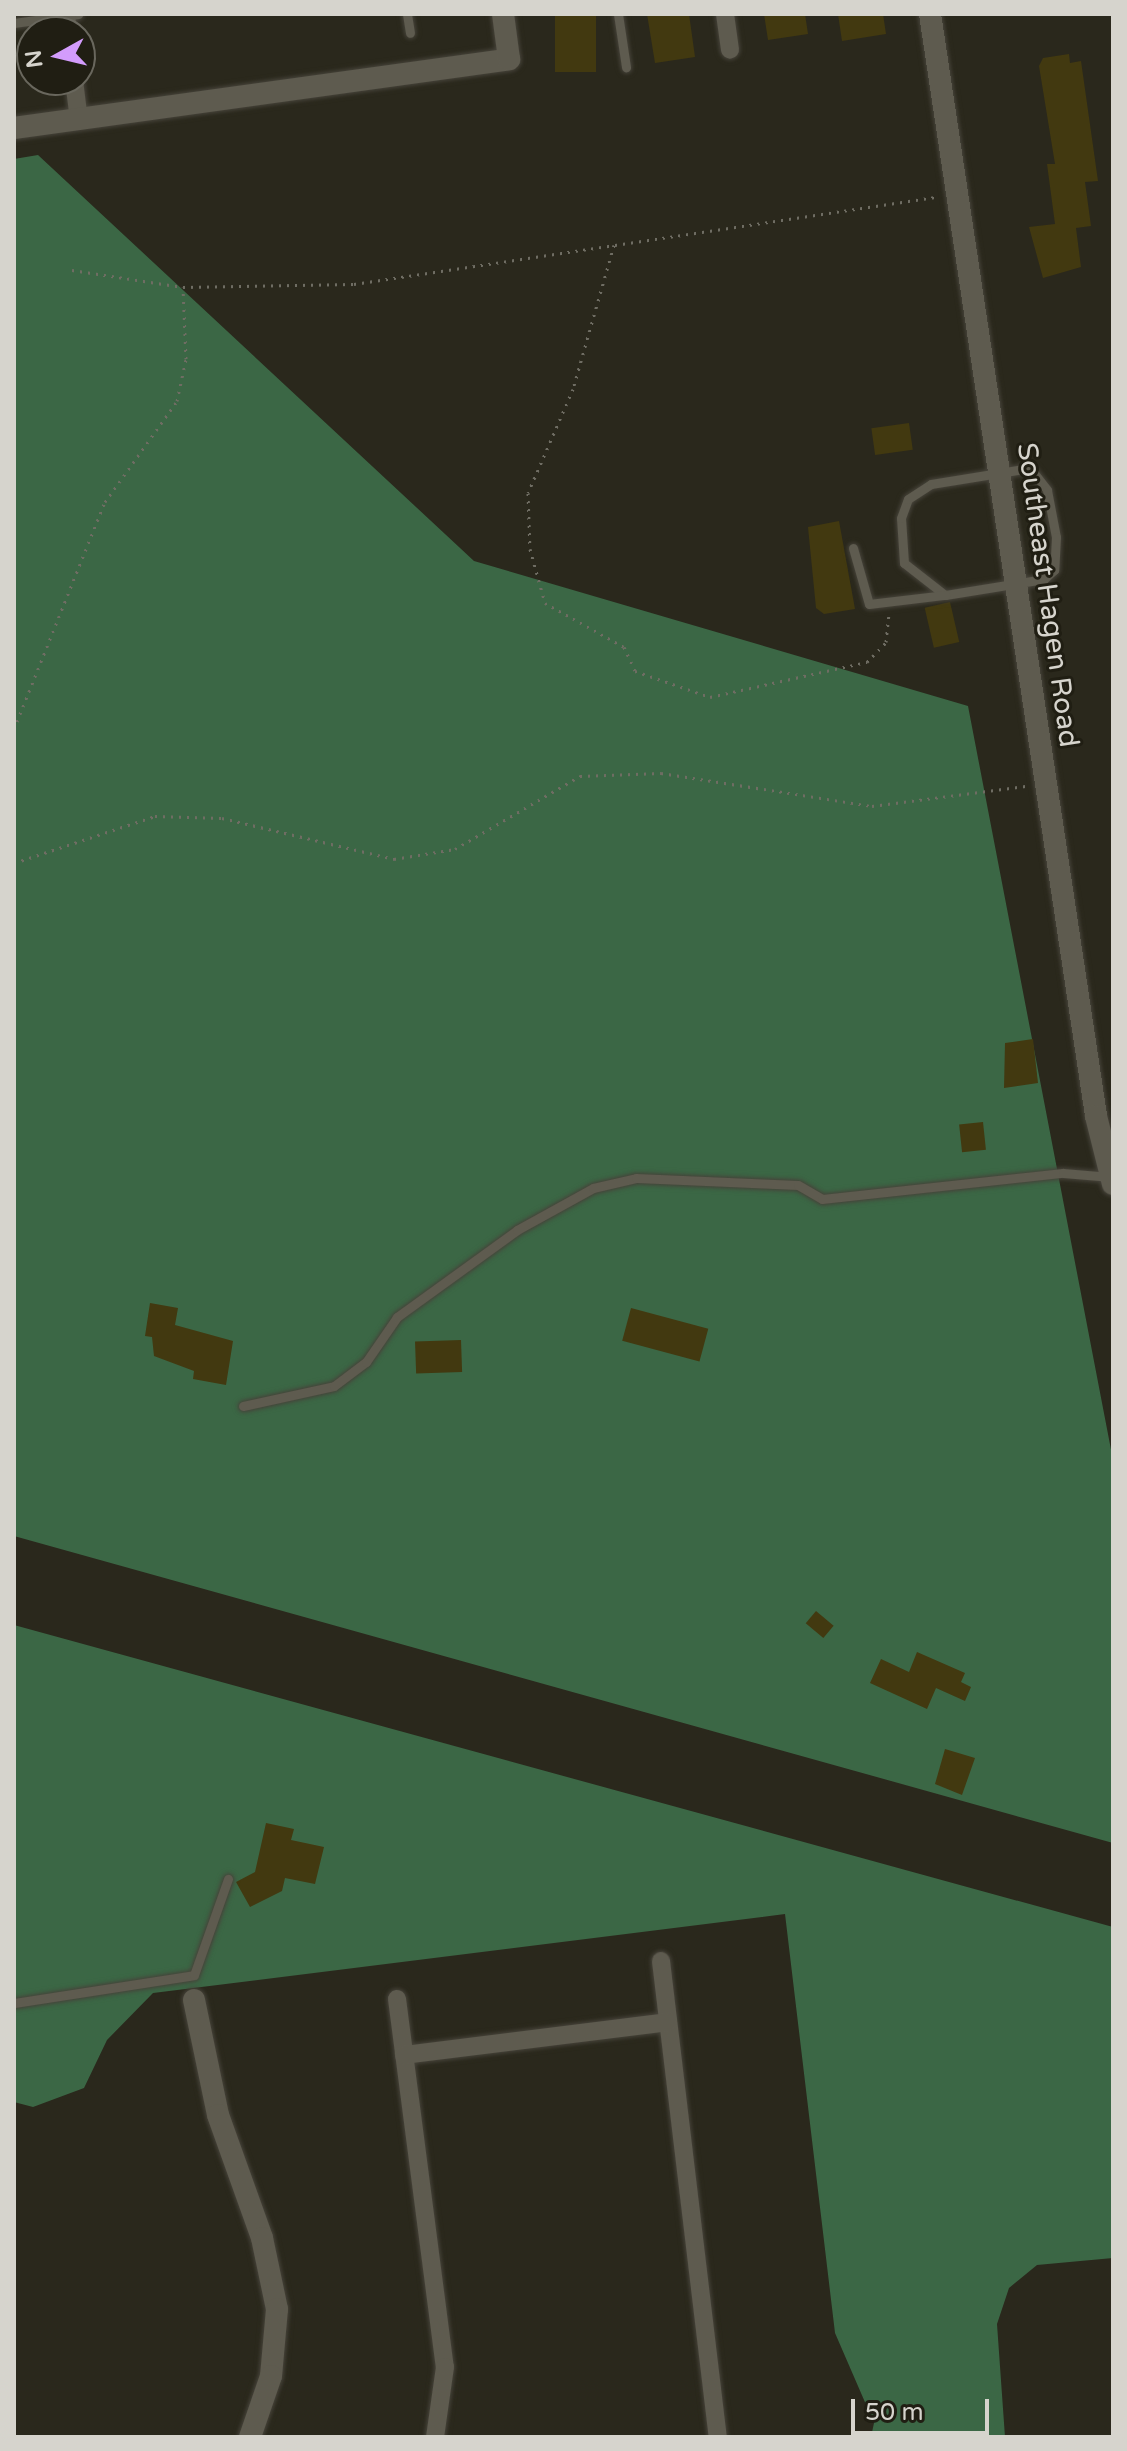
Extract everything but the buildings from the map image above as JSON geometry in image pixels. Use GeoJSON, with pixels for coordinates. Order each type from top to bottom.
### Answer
{"type":"FeatureCollection","features":[{"type":"Feature","properties":{"kind":"street"},"geometry":{"type":"LineString","coordinates":[[14,128],[509,59],[503,14]]}},
{"type":"Feature","properties":{"kind":"street"},"geometry":{"type":"LineString","coordinates":[[725,14],[730,50]]}},
{"type":"Feature","properties":{"kind":"street","name":"Southeast Hagen Road"},"geometry":{"type":"LineString","coordinates":[[930,14],[1045,784],[1112,1180]]}},
{"type":"Feature","properties":{"kind":"street"},"geometry":{"type":"LineString","coordinates":[[76,96],[79,118]]}},
{"type":"Feature","properties":{"kind":"street"},"geometry":{"type":"LineString","coordinates":[[661,1961],[718,2437]]}},
{"type":"Feature","properties":{"kind":"street"},"geometry":{"type":"LineString","coordinates":[[397,1999],[445,2367],[435,2437]]}},
{"type":"Feature","properties":{"kind":"street"},"geometry":{"type":"LineString","coordinates":[[194,2000],[218,2115],[262,2238],[277,2309],[271,2376],[250,2437]]}},
{"type":"Feature","properties":{"kind":"street"},"geometry":{"type":"LineString","coordinates":[[404,2055],[668,2022]]}},
{"type":"Feature","properties":{"kind":"lane"},"geometry":{"type":"LineString","coordinates":[[407,14],[410,33]]}},
{"type":"Feature","properties":{"kind":"lane"},"geometry":{"type":"LineString","coordinates":[[618,14],[626,67]]}},
{"type":"Feature","properties":{"kind":"lane"},"geometry":{"type":"LineString","coordinates":[[853,548],[869,604],[890,606],[945,595],[1015,588],[1054,570],[1055,528],[1043,478],[1030,468],[931,484],[908,499],[901,518],[904,563],[945,595]]}},
{"type":"Feature","properties":{"kind":"lane"},"geometry":{"type":"LineString","coordinates":[[243,1406],[334,1386],[366,1362],[397,1317],[517,1230],[593,1188],[636,1178],[798,1185],[822,1199],[1063,1173],[1112,1180]]}},
{"type":"Feature","properties":{"kind":"lane"},"geometry":{"type":"LineString","coordinates":[[14,2003],[194,1975],[228,1879]]}},
{"type":"Feature","properties":{"kind":"path"},"geometry":{"type":"LineString","coordinates":[[72,270],[183,287],[354,284],[959,194]]}},
{"type":"Feature","properties":{"kind":"path"},"geometry":{"type":"LineString","coordinates":[[614,245],[573,389],[528,493],[530,549],[545,603],[624,647],[635,671],[710,697],[778,688],[867,662],[886,642],[890,606]]}},
{"type":"Feature","properties":{"kind":"path"},"geometry":{"type":"LineString","coordinates":[[14,729],[105,502],[177,401],[186,359],[183,287]]}},
{"type":"Feature","properties":{"kind":"path"},"geometry":{"type":"LineString","coordinates":[[14,863],[155,816],[222,818],[394,859],[455,849],[580,776],[661,773],[872,806],[1045,784]]}},
{"type":"Feature","properties":{"kind":"green space"},"geometry":{"type":"Polygon","coordinates":[[[38,155],[474,561],[968,706],[1113,1460],[1113,1843],[14,1536],[14,159],[38,155]]]}},
{"type":"Feature","properties":{"kind":"green space"},"geometry":{"type":"Polygon","coordinates":[[[14,1625],[1113,1927],[1113,2258],[1037,2265],[1009,2288],[997,2324],[1005,2437],[871,2437],[874,2423],[835,2333],[785,1914],[153,1993],[107,2040],[84,2088],[33,2107],[14,2102],[14,1625]]]}}]}
